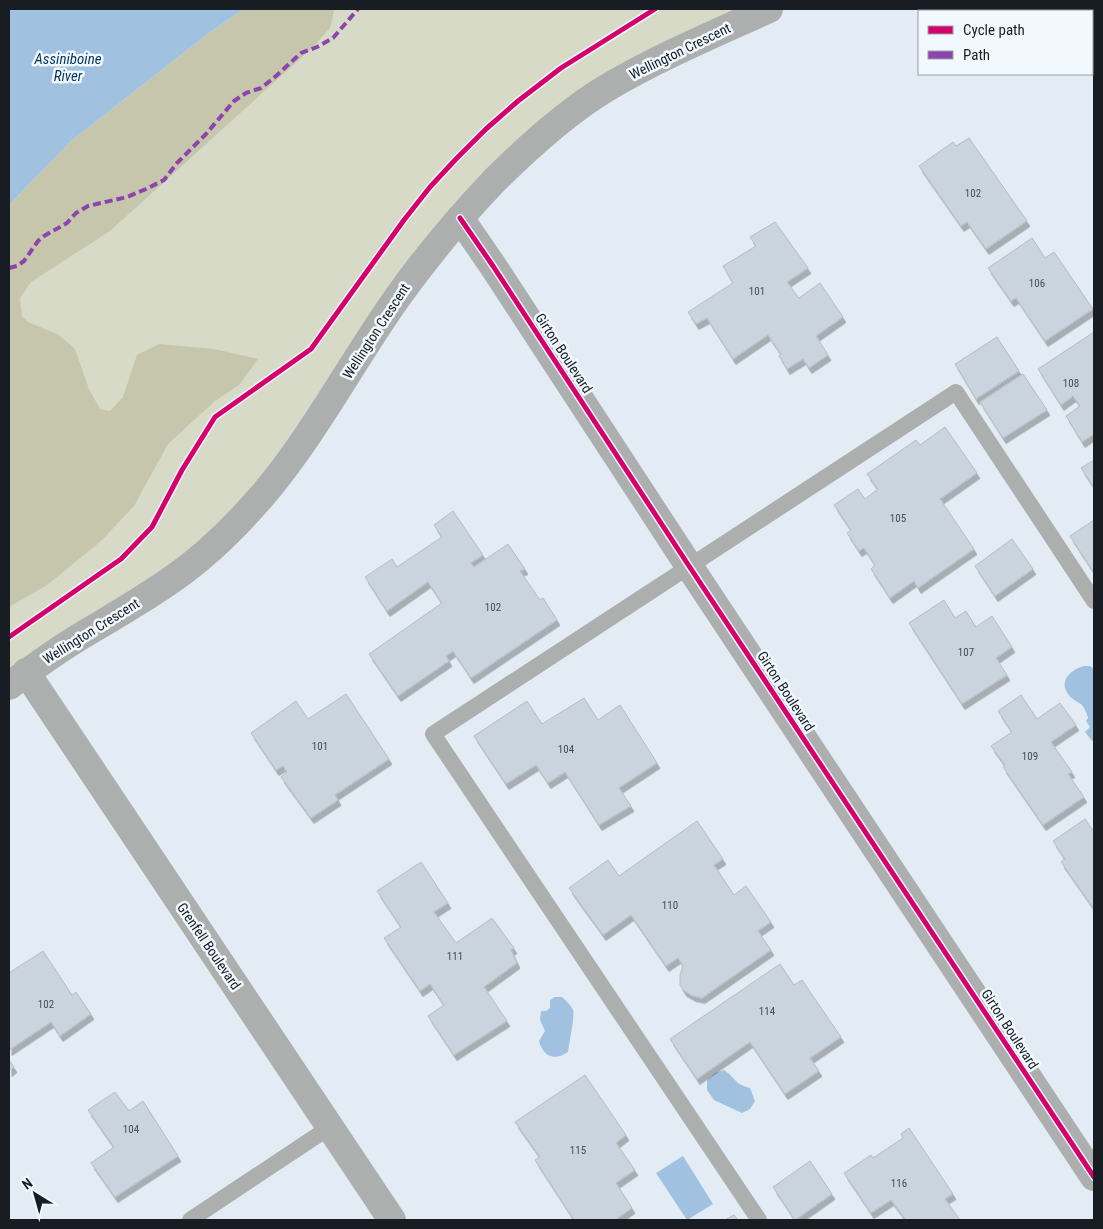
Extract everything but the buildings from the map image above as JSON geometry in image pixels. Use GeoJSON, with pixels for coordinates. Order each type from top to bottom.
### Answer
{"type":"FeatureCollection","features":[{"type":"Feature","properties":{"kind":"street","name":"Wellington Crescent"},"geometry":{"type":"LineString","coordinates":[[18,679],[74,640],[174,578],[201,557],[230,530],[262,496],[310,433],[375,329],[417,270],[460,218],[530,146],[604,90],[664,58],[769,9]]}},
{"type":"Feature","properties":{"kind":"street","name":"Girton Boulevard"},"geometry":{"type":"LineString","coordinates":[[460,218],[1094,1177]]}},
{"type":"Feature","properties":{"kind":"street","name":"Grenfell Boulevard"},"geometry":{"type":"LineString","coordinates":[[18,679],[330,1127],[392,1220]]}},
{"type":"Feature","properties":{"kind":"lane"},"geometry":{"type":"LineString","coordinates":[[759,1220],[433,734],[956,392],[1094,601]]}},
{"type":"Feature","properties":{"kind":"lane"},"geometry":{"type":"LineString","coordinates":[[190,1220],[330,1127]]}},
{"type":"Feature","properties":{"kind":"green space"},"geometry":{"type":"Polygon","coordinates":[[[244,9],[769,9],[711,35],[511,164],[262,497],[9,688],[9,205],[244,9]]]}},
{"type":"Feature","properties":{"kind":"green space"},"geometry":{"type":"Polygon","coordinates":[[[244,9],[334,9],[334,11],[330,28],[312,48],[110,231],[31,282],[20,298],[22,316],[28,322],[59,335],[75,349],[89,389],[100,409],[110,411],[123,397],[137,355],[159,344],[214,349],[258,359],[239,385],[215,401],[168,444],[134,506],[100,542],[47,585],[9,607],[9,205],[71,141],[210,32],[244,9]]]}},
{"type":"Feature","properties":{"kind":"water","name":"Assiniboine River"},"geometry":{"type":"Polygon","coordinates":[[[9,9],[244,9],[210,32],[71,141],[9,205],[9,9]]]}},
{"type":"Feature","properties":{"kind":"water"},"geometry":{"type":"Polygon","coordinates":[[[1084,666],[1090,666],[1094,669],[1094,739],[1092,741],[1085,732],[1090,727],[1086,721],[1088,718],[1085,710],[1081,704],[1069,696],[1065,689],[1066,680],[1071,672],[1084,666]]]}},
{"type":"Feature","properties":{"kind":"water"},"geometry":{"type":"Polygon","coordinates":[[[555,997],[562,997],[571,1006],[573,1010],[573,1024],[568,1052],[554,1057],[543,1051],[539,1041],[545,1031],[540,1020],[541,1011],[546,1011],[550,1008],[550,1000],[555,997]]]}},
{"type":"Feature","properties":{"kind":"water"},"geometry":{"type":"Polygon","coordinates":[[[724,1070],[738,1083],[750,1088],[755,1101],[750,1109],[742,1113],[714,1100],[707,1090],[707,1080],[715,1073],[724,1070]]]}},
{"type":"Feature","properties":{"kind":"water"},"geometry":{"type":"Polygon","coordinates":[[[683,1156],[713,1204],[687,1220],[656,1173],[683,1156]]]}},
{"type":"Feature","properties":{"kind":"marked path"},"geometry":{"type":"LineString","coordinates":[[9,268],[17,266],[24,261],[38,241],[67,223],[76,213],[88,206],[127,197],[164,180],[177,163],[206,134],[234,101],[246,93],[261,88],[301,53],[333,38],[358,9]]}},
{"type":"Feature","properties":{"kind":"cycle path"},"geometry":{"type":"LineString","coordinates":[[9,637],[121,559],[152,527],[182,470],[215,417],[311,349],[430,187],[486,129],[518,101],[561,68],[655,9]]}},
{"type":"Feature","properties":{"kind":"cycle path"},"geometry":{"type":"LineString","coordinates":[[460,218],[1094,1177]]}}]}
